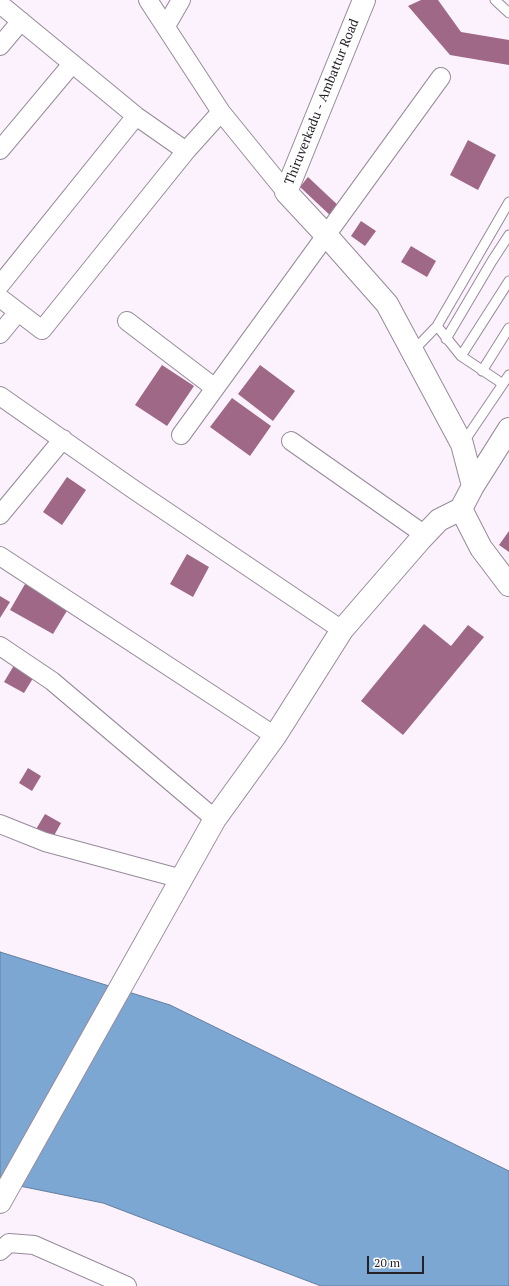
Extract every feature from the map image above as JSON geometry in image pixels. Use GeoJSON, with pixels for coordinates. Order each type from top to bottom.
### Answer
{"type":"FeatureCollection","features":[{"type":"Feature","properties":{"kind":"street"},"geometry":{"type":"LineString","coordinates":[[148,0],[221,112],[286,192]]}},
{"type":"Feature","properties":{"kind":"street"},"geometry":{"type":"LineString","coordinates":[[166,26],[181,0]]}},
{"type":"Feature","properties":{"kind":"street","name":"Thiruverkadu - Ambattur Road"},"geometry":{"type":"LineString","coordinates":[[364,0],[286,192],[387,304],[462,444],[473,486]]}},
{"type":"Feature","properties":{"kind":"street"},"geometry":{"type":"LineString","coordinates":[[0,4],[136,116],[186,151]]}},
{"type":"Feature","properties":{"kind":"street"},"geometry":{"type":"LineString","coordinates":[[0,46],[21,21]]}},
{"type":"Feature","properties":{"kind":"street"},"geometry":{"type":"LineString","coordinates":[[0,150],[72,64]]}},
{"type":"Feature","properties":{"kind":"street"},"geometry":{"type":"LineString","coordinates":[[181,435],[441,77]]}},
{"type":"Feature","properties":{"kind":"street"},"geometry":{"type":"LineString","coordinates":[[0,298],[42,330],[186,151],[221,112]]}},
{"type":"Feature","properties":{"kind":"street"},"geometry":{"type":"LineString","coordinates":[[0,284],[136,116]]}},
{"type":"Feature","properties":{"kind":"street"},"geometry":{"type":"LineString","coordinates":[[0,334],[18,312]]}},
{"type":"Feature","properties":{"kind":"street"},"geometry":{"type":"LineString","coordinates":[[127,321],[215,388]]}},
{"type":"Feature","properties":{"kind":"street"},"geometry":{"type":"LineString","coordinates":[[0,396],[133,489],[342,630]]}},
{"type":"Feature","properties":{"kind":"street"},"geometry":{"type":"LineString","coordinates":[[0,1202],[215,819],[274,736],[342,630],[439,520],[461,509],[473,486],[509,429]]}},
{"type":"Feature","properties":{"kind":"street"},"geometry":{"type":"LineString","coordinates":[[0,516],[63,439]]}},
{"type":"Feature","properties":{"kind":"street"},"geometry":{"type":"LineString","coordinates":[[291,441],[425,535]]}},
{"type":"Feature","properties":{"kind":"street"},"geometry":{"type":"LineString","coordinates":[[461,509],[481,548],[509,585]]}},
{"type":"Feature","properties":{"kind":"street"},"geometry":{"type":"LineString","coordinates":[[0,556],[274,736]]}},
{"type":"Feature","properties":{"kind":"street"},"geometry":{"type":"LineString","coordinates":[[0,646],[52,681],[215,819]]}},
{"type":"Feature","properties":{"kind":"street"},"geometry":{"type":"LineString","coordinates":[[0,824],[45,842],[182,878]]}},
{"type":"Feature","properties":{"kind":"street"},"geometry":{"type":"LineString","coordinates":[[0,1250],[9,1243],[34,1245],[127,1286]]}},
{"type":"Feature","properties":{"kind":"lane"},"geometry":{"type":"LineString","coordinates":[[495,0],[509,13]]}},
{"type":"Feature","properties":{"kind":"lane"},"geometry":{"type":"LineString","coordinates":[[413,351],[437,326],[509,202]]}},
{"type":"Feature","properties":{"kind":"lane"},"geometry":{"type":"LineString","coordinates":[[446,339],[492,260],[509,235]]}},
{"type":"Feature","properties":{"kind":"lane"},"geometry":{"type":"LineString","coordinates":[[461,356],[509,281]]}},
{"type":"Feature","properties":{"kind":"lane"},"geometry":{"type":"LineString","coordinates":[[437,326],[461,356],[503,384]]}},
{"type":"Feature","properties":{"kind":"lane"},"geometry":{"type":"LineString","coordinates":[[482,371],[509,328]]}},
{"type":"Feature","properties":{"kind":"lane"},"geometry":{"type":"LineString","coordinates":[[462,444],[509,374]]}},
{"type":"Feature","properties":{"kind":"water"},"geometry":{"type":"Polygon","coordinates":[[[0,952],[170,1005],[509,1171],[509,1286],[321,1286],[103,1203],[0,1182],[0,952]]]}},
{"type":"Feature","properties":{"kind":"building"},"geometry":{"type":"Polygon","coordinates":[[[421,0],[438,0],[461,32],[509,40],[509,65],[450,55],[408,6],[421,0]]]}},
{"type":"Feature","properties":{"kind":"building"},"geometry":{"type":"Polygon","coordinates":[[[468,140],[496,155],[478,190],[450,175],[468,140]]]}},
{"type":"Feature","properties":{"kind":"building"},"geometry":{"type":"Polygon","coordinates":[[[308,177],[342,209],[333,218],[300,187],[308,177]]]}},
{"type":"Feature","properties":{"kind":"building"},"geometry":{"type":"Polygon","coordinates":[[[361,221],[376,231],[365,246],[351,236],[361,221]]]}},
{"type":"Feature","properties":{"kind":"building"},"geometry":{"type":"Polygon","coordinates":[[[411,246],[436,261],[427,277],[401,262],[411,246]]]}},
{"type":"Feature","properties":{"kind":"building"},"geometry":{"type":"Polygon","coordinates":[[[162,365],[194,386],[167,426],[135,405],[162,365]]]}},
{"type":"Feature","properties":{"kind":"building"},"geometry":{"type":"Polygon","coordinates":[[[260,365],[295,391],[273,421],[238,394],[260,365]]]}},
{"type":"Feature","properties":{"kind":"building"},"geometry":{"type":"Polygon","coordinates":[[[232,398],[271,426],[250,456],[210,427],[232,398]]]}},
{"type":"Feature","properties":{"kind":"building"},"geometry":{"type":"Polygon","coordinates":[[[67,477],[86,490],[62,525],[43,512],[67,477]]]}},
{"type":"Feature","properties":{"kind":"building"},"geometry":{"type":"Polygon","coordinates":[[[509,531],[509,552],[499,545],[509,531]]]}},
{"type":"Feature","properties":{"kind":"building"},"geometry":{"type":"Polygon","coordinates":[[[187,554],[209,567],[193,597],[170,584],[187,554]]]}},
{"type":"Feature","properties":{"kind":"building"},"geometry":{"type":"Polygon","coordinates":[[[25,584],[68,609],[53,634],[10,610],[25,584]]]}},
{"type":"Feature","properties":{"kind":"building"},"geometry":{"type":"Polygon","coordinates":[[[0,596],[10,602],[0,618],[0,596]]]}},
{"type":"Feature","properties":{"kind":"building"},"geometry":{"type":"Polygon","coordinates":[[[424,624],[451,646],[468,625],[484,637],[403,735],[361,701],[424,624]]]}},
{"type":"Feature","properties":{"kind":"building"},"geometry":{"type":"Polygon","coordinates":[[[16,662],[35,675],[24,693],[4,682],[16,662]]]}},
{"type":"Feature","properties":{"kind":"building"},"geometry":{"type":"Polygon","coordinates":[[[28,768],[41,776],[32,791],[19,783],[28,768]]]}},
{"type":"Feature","properties":{"kind":"building"},"geometry":{"type":"Polygon","coordinates":[[[45,814],[61,823],[51,841],[35,831],[45,814]]]}}]}
